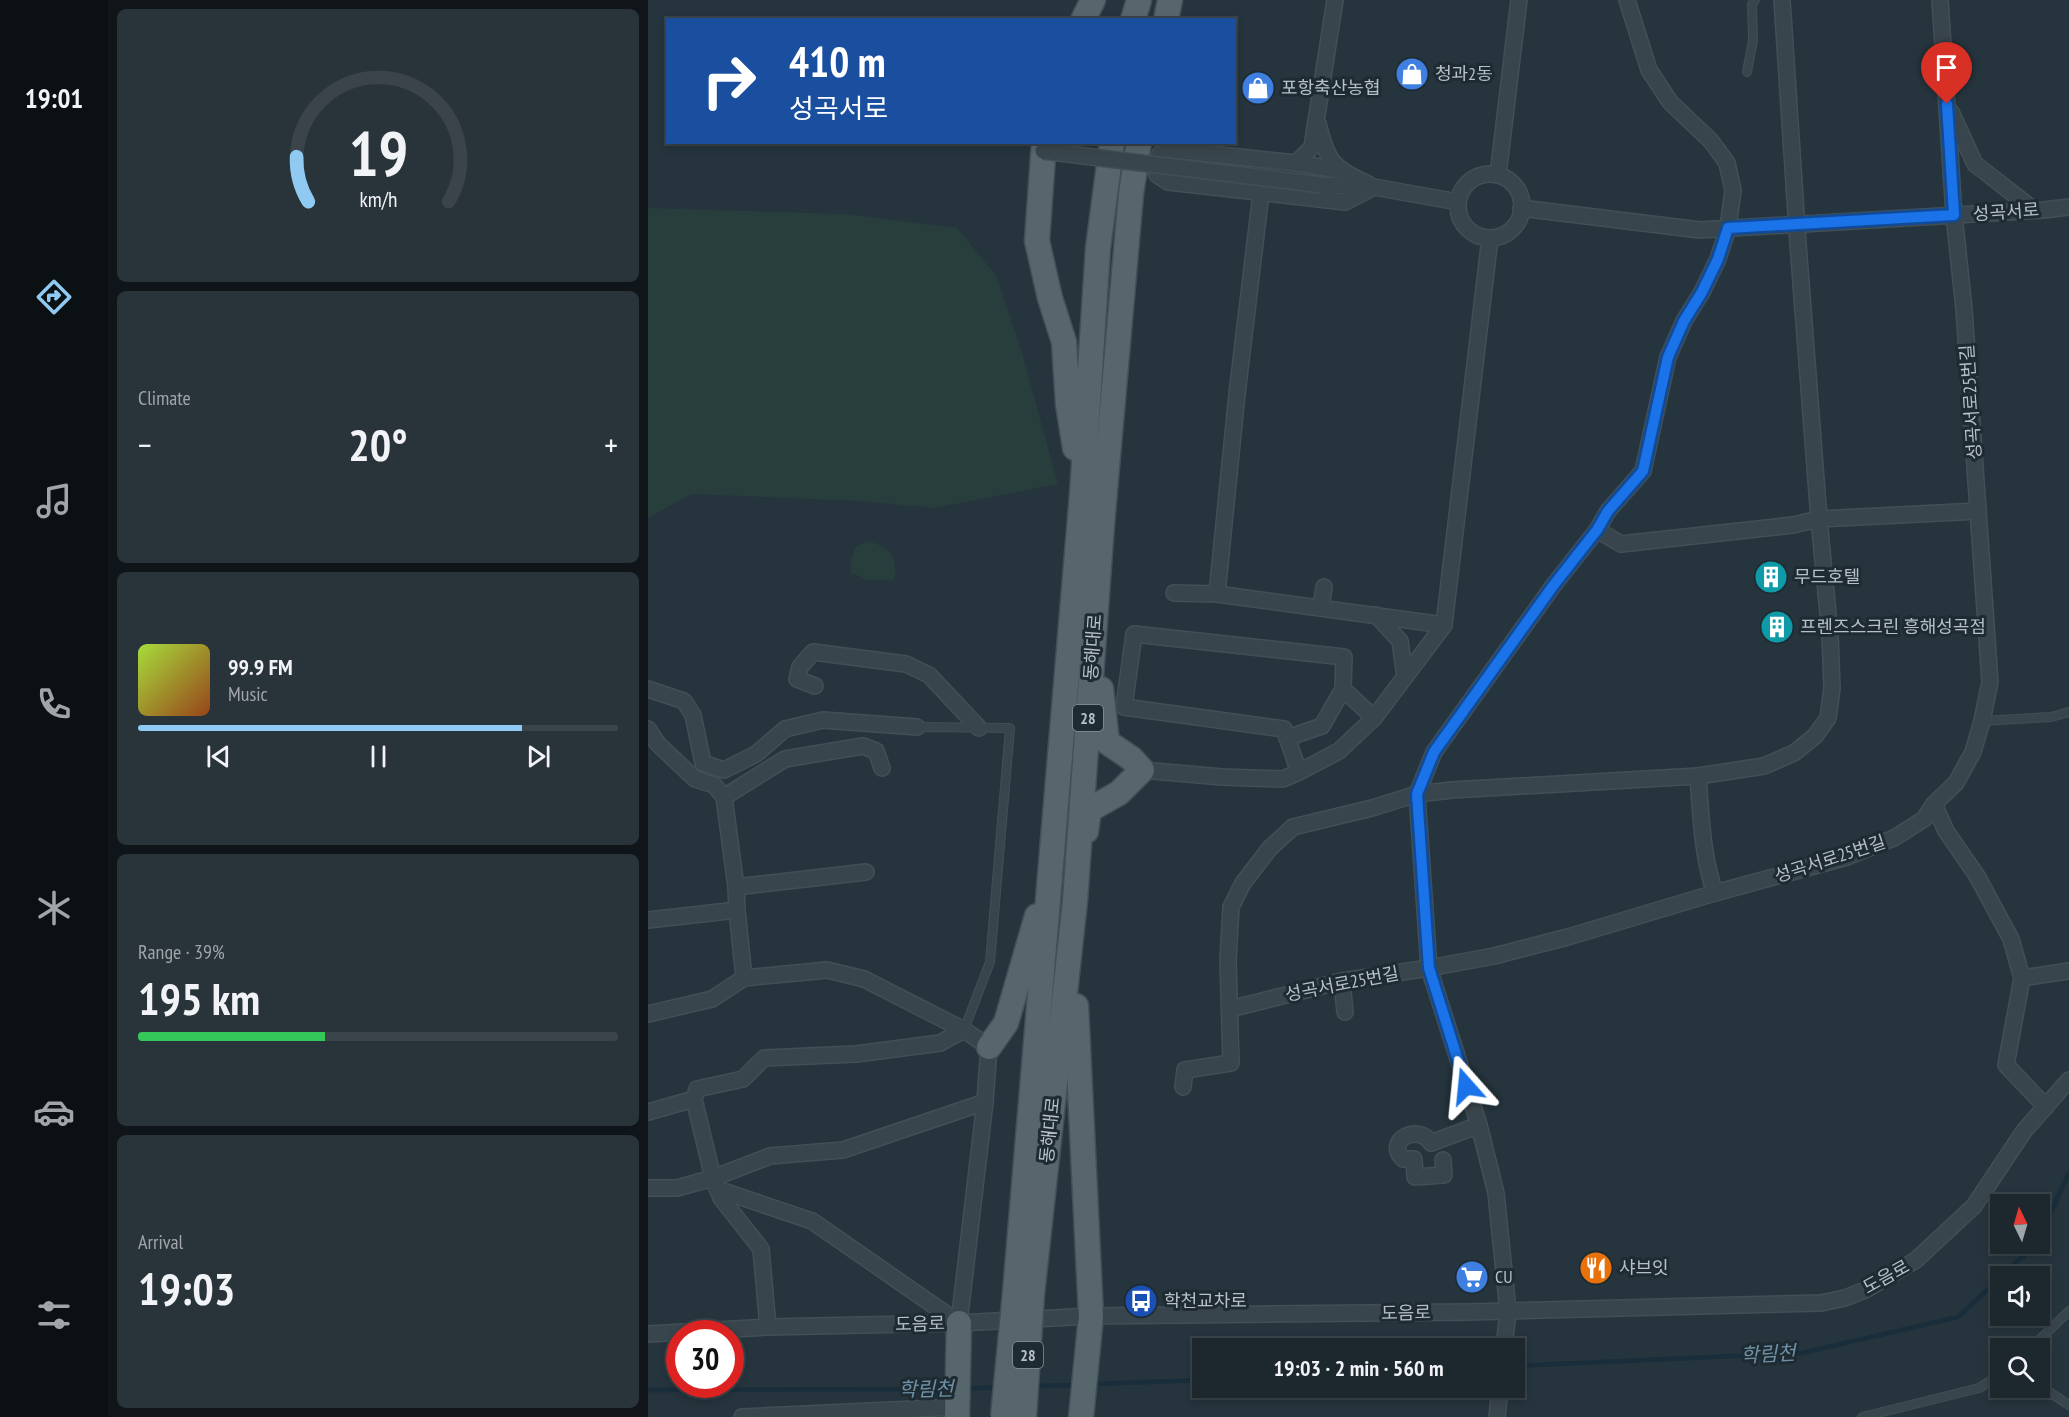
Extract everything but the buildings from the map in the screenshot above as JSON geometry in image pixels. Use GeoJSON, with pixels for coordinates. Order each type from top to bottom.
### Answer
{"type":"FeatureCollection","features":[{"type":"Feature","properties":{"kind":"main road"},"geometry":{"type":"LineString","coordinates":[[1084,18],[1093,0]]}},
{"type":"Feature","properties":{"kind":"main road"},"geometry":{"type":"LineString","coordinates":[[1134,18],[1138,0]]}},
{"type":"Feature","properties":{"kind":"main road"},"geometry":{"type":"LineString","coordinates":[[1166,18],[1170,0]]}},
{"type":"Feature","properties":{"kind":"main road"},"geometry":{"type":"LineString","coordinates":[[1003,1417],[1024,1293],[1052,865],[1082,494],[1098,248],[1112,144]]}},
{"type":"Feature","properties":{"kind":"main road","name":"동해대로"},"geometry":{"type":"LineString","coordinates":[[1024,1293],[1075,901],[1102,524],[1131,194],[1138,144]]}},
{"type":"Feature","properties":{"kind":"main road"},"geometry":{"type":"LineString","coordinates":[[1043,147],[1037,241],[1050,298],[1064,342],[1068,404],[1082,494]]}},
{"type":"Feature","properties":{"kind":"main road"},"geometry":{"type":"LineString","coordinates":[[1081,1416],[1091,1316],[1077,1041],[1075,901],[1089,810],[1119,793],[1142,770],[1132,759],[1107,742],[1095,632]]}},
{"type":"Feature","properties":{"kind":"main road"},"geometry":{"type":"LineString","coordinates":[[988,1047],[1006,1023],[1052,865]]}},
{"type":"Feature","properties":{"kind":"main road","name":"28"},"geometry":{"type":"LineString","coordinates":[[1024,1293],[1024,1417]]}},
{"type":"Feature","properties":{"kind":"main road"},"geometry":{"type":"LineString","coordinates":[[957,1410],[959,1323]]}},
{"type":"Feature","properties":{"kind":"street"},"geometry":{"type":"LineString","coordinates":[[1296,162],[1312,147],[1335,0]]}},
{"type":"Feature","properties":{"kind":"street"},"geometry":{"type":"LineString","coordinates":[[1498,175],[1519,0]]}},
{"type":"Feature","properties":{"kind":"street"},"geometry":{"type":"LineString","coordinates":[[1505,1338],[1508,1311],[1496,1193],[1479,1125],[1429,968],[1417,794],[1434,752],[1553,586],[1597,530],[1608,511],[1643,471],[1668,357],[1684,321],[1702,292],[1718,259],[1728,228],[1733,190],[1727,163],[1711,141],[1670,102],[1649,70],[1627,0]]}},
{"type":"Feature","properties":{"kind":"street"},"geometry":{"type":"LineString","coordinates":[[1183,1087],[1185,1070],[1232,1063],[1228,960],[1231,907],[1243,883],[1270,848],[1293,827],[1372,808],[1417,794],[1464,789],[1698,776],[1764,766],[1794,753],[1815,736],[1828,718],[1832,688],[1830,635],[1796,224],[1782,0]]}},
{"type":"Feature","properties":{"kind":"street","name":"성곡서로25번길"},"geometry":{"type":"LineString","coordinates":[[1230,1009],[1342,981],[1494,956],[1558,940],[1715,893],[1847,857],[1894,838],[1924,819],[1934,804],[1956,783],[1973,752],[1990,682],[1940,0]]}},
{"type":"Feature","properties":{"kind":"street"},"geometry":{"type":"LineString","coordinates":[[1947,104],[1975,164],[2034,210]]}},
{"type":"Feature","properties":{"kind":"street"},"geometry":{"type":"LineString","coordinates":[[1316,117],[1325,149],[1339,170]]}},
{"type":"Feature","properties":{"kind":"street"},"geometry":{"type":"LineString","coordinates":[[1043,147],[1322,184],[1374,187],[1458,202]]}},
{"type":"Feature","properties":{"kind":"street"},"geometry":{"type":"LineString","coordinates":[[1160,154],[1172,151],[1193,152],[1296,162],[1339,170],[1374,187]]}},
{"type":"Feature","properties":{"kind":"street"},"geometry":{"type":"LineString","coordinates":[[1487,174],[1498,175],[1516,187],[1520,197],[1520,217],[1508,232],[1490,238],[1479,236],[1462,223],[1458,213],[1461,191],[1477,177],[1487,174]]}},
{"type":"Feature","properties":{"kind":"street"},"geometry":{"type":"LineString","coordinates":[[1157,175],[1168,182],[1345,202],[1374,187]]}},
{"type":"Feature","properties":{"kind":"street"},"geometry":{"type":"LineString","coordinates":[[1217,594],[1237,394],[1261,193]]}},
{"type":"Feature","properties":{"kind":"street","name":"성곡서로"},"geometry":{"type":"LineString","coordinates":[[1521,208],[1700,230],[2069,207]]}},
{"type":"Feature","properties":{"kind":"street"},"geometry":{"type":"LineString","coordinates":[[1142,770],[1222,777],[1283,779],[1299,772],[1339,751],[1374,718],[1444,625],[1490,238]]}},
{"type":"Feature","properties":{"kind":"street"},"geometry":{"type":"LineString","coordinates":[[1597,530],[1621,544],[1793,525],[1819,519],[1978,511]]}},
{"type":"Feature","properties":{"kind":"street"},"geometry":{"type":"LineString","coordinates":[[1321,608],[1324,587]]}},
{"type":"Feature","properties":{"kind":"street"},"geometry":{"type":"LineString","coordinates":[[1174,593],[1217,594],[1444,625]]}},
{"type":"Feature","properties":{"kind":"street"},"geometry":{"type":"LineString","coordinates":[[1376,615],[1400,641],[1405,677]]}},
{"type":"Feature","properties":{"kind":"street"},"geometry":{"type":"LineString","coordinates":[[1287,738],[1322,726],[1343,689],[1344,657],[1134,634],[1124,707],[1284,729],[1287,738],[1299,772]]}},
{"type":"Feature","properties":{"kind":"street"},"geometry":{"type":"LineString","coordinates":[[815,686],[797,679],[800,667],[813,652],[906,664],[929,675],[979,728]]}},
{"type":"Feature","properties":{"kind":"street"},"geometry":{"type":"LineString","coordinates":[[648,689],[684,702],[693,715],[704,763],[724,770],[756,754],[785,729],[823,720],[917,727]]}},
{"type":"Feature","properties":{"kind":"street"},"geometry":{"type":"LineString","coordinates":[[1343,689],[1374,718]]}},
{"type":"Feature","properties":{"kind":"street"},"geometry":{"type":"LineString","coordinates":[[648,729],[653,748],[695,779],[714,785],[724,797],[736,887],[744,978]]}},
{"type":"Feature","properties":{"kind":"street"},"geometry":{"type":"LineString","coordinates":[[724,797],[785,759],[863,746],[876,751],[882,768]]}},
{"type":"Feature","properties":{"kind":"street"},"geometry":{"type":"LineString","coordinates":[[1698,776],[1703,841],[1709,876],[1715,893]]}},
{"type":"Feature","properties":{"kind":"street"},"geometry":{"type":"LineString","coordinates":[[1934,804],[1946,831],[1977,876],[2011,939],[2022,978],[2006,1065],[2046,1107]]}},
{"type":"Feature","properties":{"kind":"street"},"geometry":{"type":"LineString","coordinates":[[736,887],[866,872]]}},
{"type":"Feature","properties":{"kind":"street"},"geometry":{"type":"LineString","coordinates":[[648,920],[737,910]]}},
{"type":"Feature","properties":{"kind":"street"},"geometry":{"type":"LineString","coordinates":[[648,1014],[712,999],[744,978],[827,970],[864,979],[964,1030],[988,1047],[985,1102],[959,1323],[812,1221],[715,1184]]}},
{"type":"Feature","properties":{"kind":"street"},"geometry":{"type":"LineString","coordinates":[[2022,978],[2069,971]]}},
{"type":"Feature","properties":{"kind":"street"},"geometry":{"type":"LineString","coordinates":[[1342,981],[1345,1012]]}},
{"type":"Feature","properties":{"kind":"street"},"geometry":{"type":"LineString","coordinates":[[768,1327],[761,1249],[721,1198],[715,1184],[694,1099],[697,1089],[743,1079],[764,1058],[856,1054],[940,1043],[964,1030]]}},
{"type":"Feature","properties":{"kind":"street","name":"도음로"},"geometry":{"type":"LineString","coordinates":[[648,1334],[768,1327],[959,1323],[1091,1316],[1508,1311],[1821,1303],[1845,1298],[1865,1290],[1916,1260],[1974,1206],[2024,1131],[2069,1080]]}},
{"type":"Feature","properties":{"kind":"street"},"geometry":{"type":"LineString","coordinates":[[648,1112],[694,1099]]}},
{"type":"Feature","properties":{"kind":"street"},"geometry":{"type":"LineString","coordinates":[[648,1188],[715,1184],[770,1156],[843,1150],[985,1102]]}},
{"type":"Feature","properties":{"kind":"street"},"geometry":{"type":"LineString","coordinates":[[1431,1143],[1479,1125]]}},
{"type":"Feature","properties":{"kind":"street"},"geometry":{"type":"LineString","coordinates":[[1418,1134],[1428,1138],[1431,1143],[1429,1152],[1414,1159],[1403,1159],[1397,1150],[1399,1140],[1418,1134]]}},
{"type":"Feature","properties":{"kind":"street"},"geometry":{"type":"LineString","coordinates":[[1414,1159],[1415,1177],[1444,1175],[1443,1160]]}},
{"type":"Feature","properties":{"kind":"street"},"geometry":{"type":"LineString","coordinates":[[1497,1417],[1499,1398]]}},
{"type":"Feature","properties":{"kind":"street"},"geometry":{"type":"LineString","coordinates":[[742,1417],[957,1410]]}},
{"type":"Feature","properties":{"kind":"lane"},"geometry":{"type":"LineString","coordinates":[[1747,72],[1753,40],[1752,4],[1755,0]]}},
{"type":"Feature","properties":{"kind":"lane"},"geometry":{"type":"LineString","coordinates":[[1982,721],[2051,717],[2069,712]]}},
{"type":"Feature","properties":{"kind":"lane"},"geometry":{"type":"LineString","coordinates":[[917,727],[1010,728],[990,962],[964,1030]]}},
{"type":"Feature","properties":{"kind":"lane"},"geometry":{"type":"LineString","coordinates":[[2041,1338],[2069,1311]]}},
{"type":"Feature","properties":{"kind":"lane"},"geometry":{"type":"LineString","coordinates":[[1862,1417],[1979,1388],[1990,1381]]}},
{"type":"Feature","properties":{"kind":"lane"},"geometry":{"type":"LineString","coordinates":[[2050,1393],[2069,1405]]}},
{"type":"Feature","properties":{"kind":"green space"},"geometry":{"type":"Polygon","coordinates":[[[648,208],[847,214],[957,228],[996,275],[1021,349],[1058,484],[935,508],[858,501],[692,494],[648,518],[648,208]]]}},
{"type":"Feature","properties":{"kind":"green space"},"geometry":{"type":"Polygon","coordinates":[[[869,541],[882,547],[891,555],[895,566],[894,581],[865,580],[851,574],[851,560],[856,546],[869,541]]]}},
{"type":"Feature","properties":{"kind":"waterway","name":"학림천"},"geometry":{"type":"LineString","coordinates":[[2050,1214],[2069,1173]]}},
{"type":"Feature","properties":{"kind":"waterway","name":"학림천"},"geometry":{"type":"LineString","coordinates":[[2013,1266],[2025,1254]]}},
{"type":"Feature","properties":{"kind":"waterway","name":"학림천"},"geometry":{"type":"LineString","coordinates":[[1525,1366],[1802,1353],[1958,1317],[1990,1287]]}},
{"type":"Feature","properties":{"kind":"waterway","name":"학림천"},"geometry":{"type":"LineString","coordinates":[[1092,1384],[1192,1380]]}},
{"type":"Feature","properties":{"kind":"waterway","name":"학림천"},"geometry":{"type":"LineString","coordinates":[[1035,1386],[1077,1385]]}},
{"type":"Feature","properties":{"kind":"waterway","name":"학림천"},"geometry":{"type":"LineString","coordinates":[[966,1389],[999,1387]]}},
{"type":"Feature","properties":{"kind":"waterway","name":"학림천"},"geometry":{"type":"LineString","coordinates":[[648,1390],[951,1389]]}},
{"type":"Feature","properties":{"kind":"place","name":"청과2동"},"geometry":{"type":"Point","coordinates":[1412,74]}},
{"type":"Feature","properties":{"kind":"place","name":"포항축산농협"},"geometry":{"type":"Point","coordinates":[1258,88]}},
{"type":"Feature","properties":{"kind":"place","name":"무드호텔"},"geometry":{"type":"Point","coordinates":[1771,577]}},
{"type":"Feature","properties":{"kind":"place","name":"프렌즈스크린 흥해성곡점"},"geometry":{"type":"Point","coordinates":[1777,627]}},
{"type":"Feature","properties":{"kind":"place","name":"샤브잇"},"geometry":{"type":"Point","coordinates":[1596,1268]}},
{"type":"Feature","properties":{"kind":"place","name":"CU"},"geometry":{"type":"Point","coordinates":[1472,1277]}},
{"type":"Feature","properties":{"kind":"place","name":"학천교차로"},"geometry":{"type":"Point","coordinates":[1141,1301]}},
{"type":"Feature","properties":{"kind":"route"},"geometry":{"type":"LineString","coordinates":[[1466,1086],[1429,968],[1417,794],[1434,752],[1553,586],[1597,530],[1608,511],[1643,471],[1668,357],[1684,321],[1702,292],[1718,259],[1728,228],[1954,215],[1947,104]]}}]}
